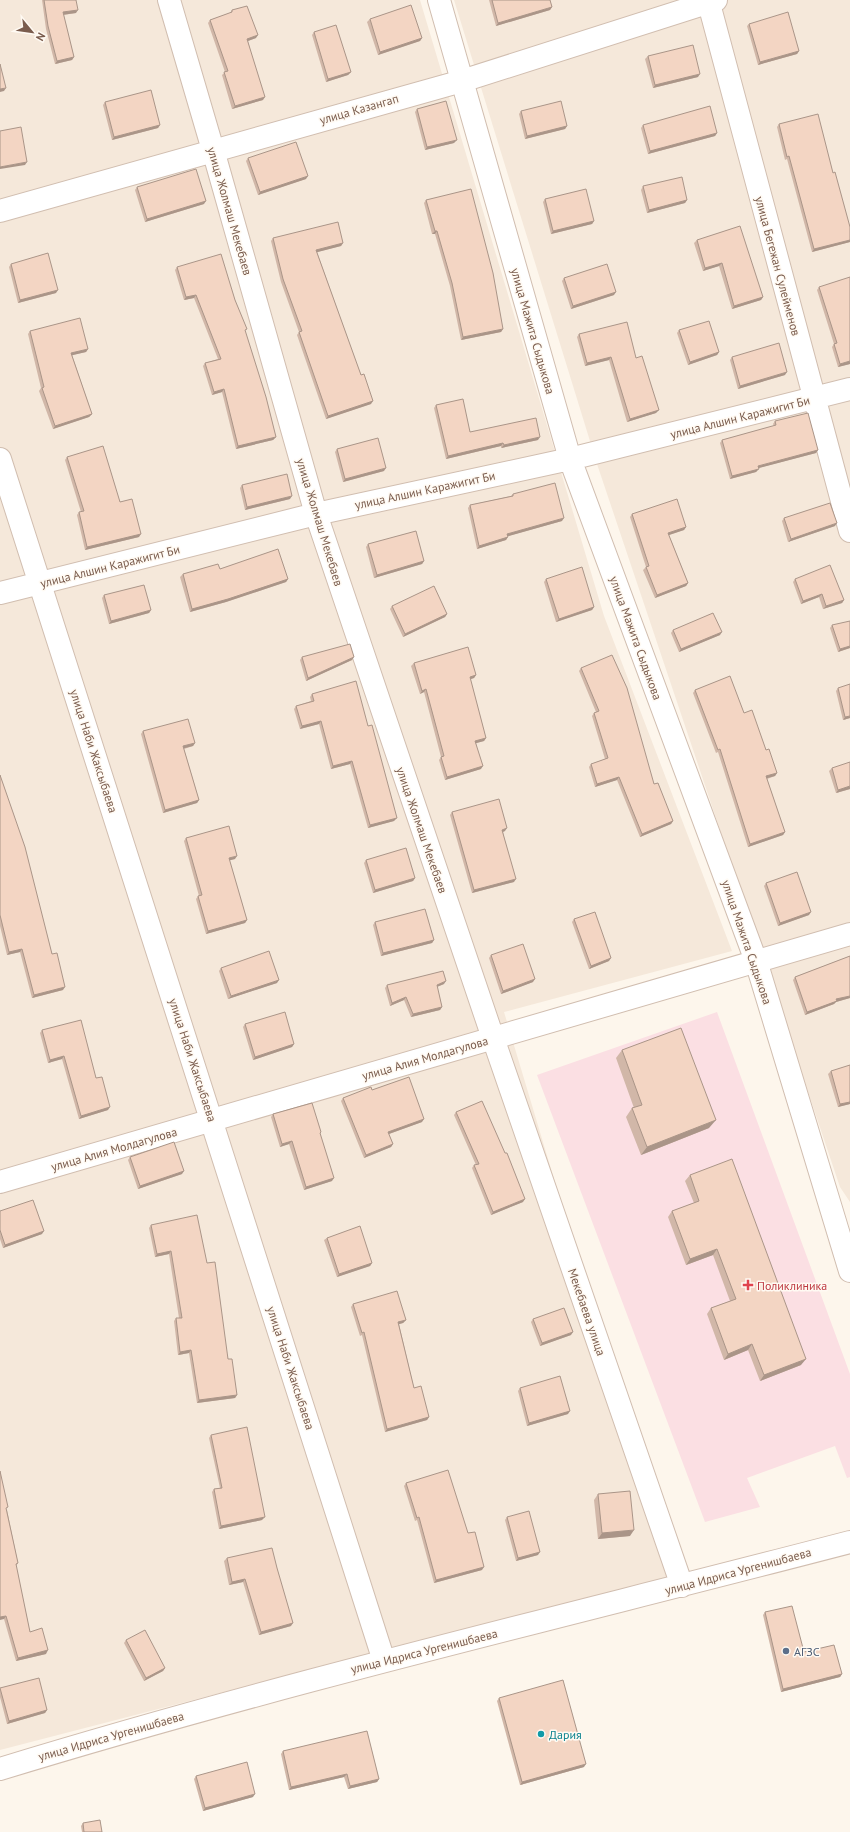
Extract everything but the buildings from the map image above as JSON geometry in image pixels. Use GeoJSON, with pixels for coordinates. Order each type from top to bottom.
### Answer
{"type":"FeatureCollection","features":[{"type":"Feature","properties":{"kind":"street","name":"улица Жолмаш Мекебаев"},"geometry":{"type":"LineString","coordinates":[[169,0],[316,514],[493,1038]]}},
{"type":"Feature","properties":{"kind":"street","name":"улица Мажита Сыдыкова"},"geometry":{"type":"LineString","coordinates":[[439,0],[570,459],[756,961],[850,1270]]}},
{"type":"Feature","properties":{"kind":"street","name":"улица Казангап"},"geometry":{"type":"LineString","coordinates":[[0,211],[462,80],[711,1]]}},
{"type":"Feature","properties":{"kind":"street","name":"улица Бегежан Сулейменов"},"geometry":{"type":"LineString","coordinates":[[711,1],[813,398],[850,531]]}},
{"type":"Feature","properties":{"kind":"street","name":"улица Алшин Каражигит Би"},"geometry":{"type":"LineString","coordinates":[[0,594],[316,514],[570,459],[850,389]]}},
{"type":"Feature","properties":{"kind":"street","name":"улица Наби Жаксыбаева"},"geometry":{"type":"LineString","coordinates":[[0,459],[384,1661]]}},
{"type":"Feature","properties":{"kind":"street","name":"улица Алия Молдагулова"},"geometry":{"type":"LineString","coordinates":[[0,1182],[850,934]]}},
{"type":"Feature","properties":{"kind":"street","name":"Мекебаева улица"},"geometry":{"type":"LineString","coordinates":[[493,1038],[682,1586]]}},
{"type":"Feature","properties":{"kind":"street","name":"улица Идриса Ургенишбаева"},"geometry":{"type":"LineString","coordinates":[[0,1769],[98,1739],[384,1661],[850,1542]]}},
{"type":"Feature","properties":{"kind":"shaded area"},"geometry":{"type":"Polygon","coordinates":[[[0,0],[420,0],[604,616],[732,951],[504,1012],[673,1576],[0,1750],[0,0]]]}},
{"type":"Feature","properties":{"kind":"shaded area"},"geometry":{"type":"Polygon","coordinates":[[[454,0],[850,0],[850,1202],[840,1187],[598,467],[454,0]]]}},
{"type":"Feature","properties":{"kind":"shaded area"},"geometry":{"type":"Polygon","coordinates":[[[717,1012],[850,1374],[850,1477],[847,1478],[835,1446],[747,1478],[760,1507],[705,1522],[537,1075],[717,1012]]]}},
{"type":"Feature","properties":{"kind":"place","name":"Поликлиника"},"geometry":{"type":"Point","coordinates":[748,1285]}},
{"type":"Feature","properties":{"kind":"place","name":"АГЗС"},"geometry":{"type":"Point","coordinates":[786,1651]}},
{"type":"Feature","properties":{"kind":"place","name":"Дария"},"geometry":{"type":"Point","coordinates":[541,1734]}}]}
